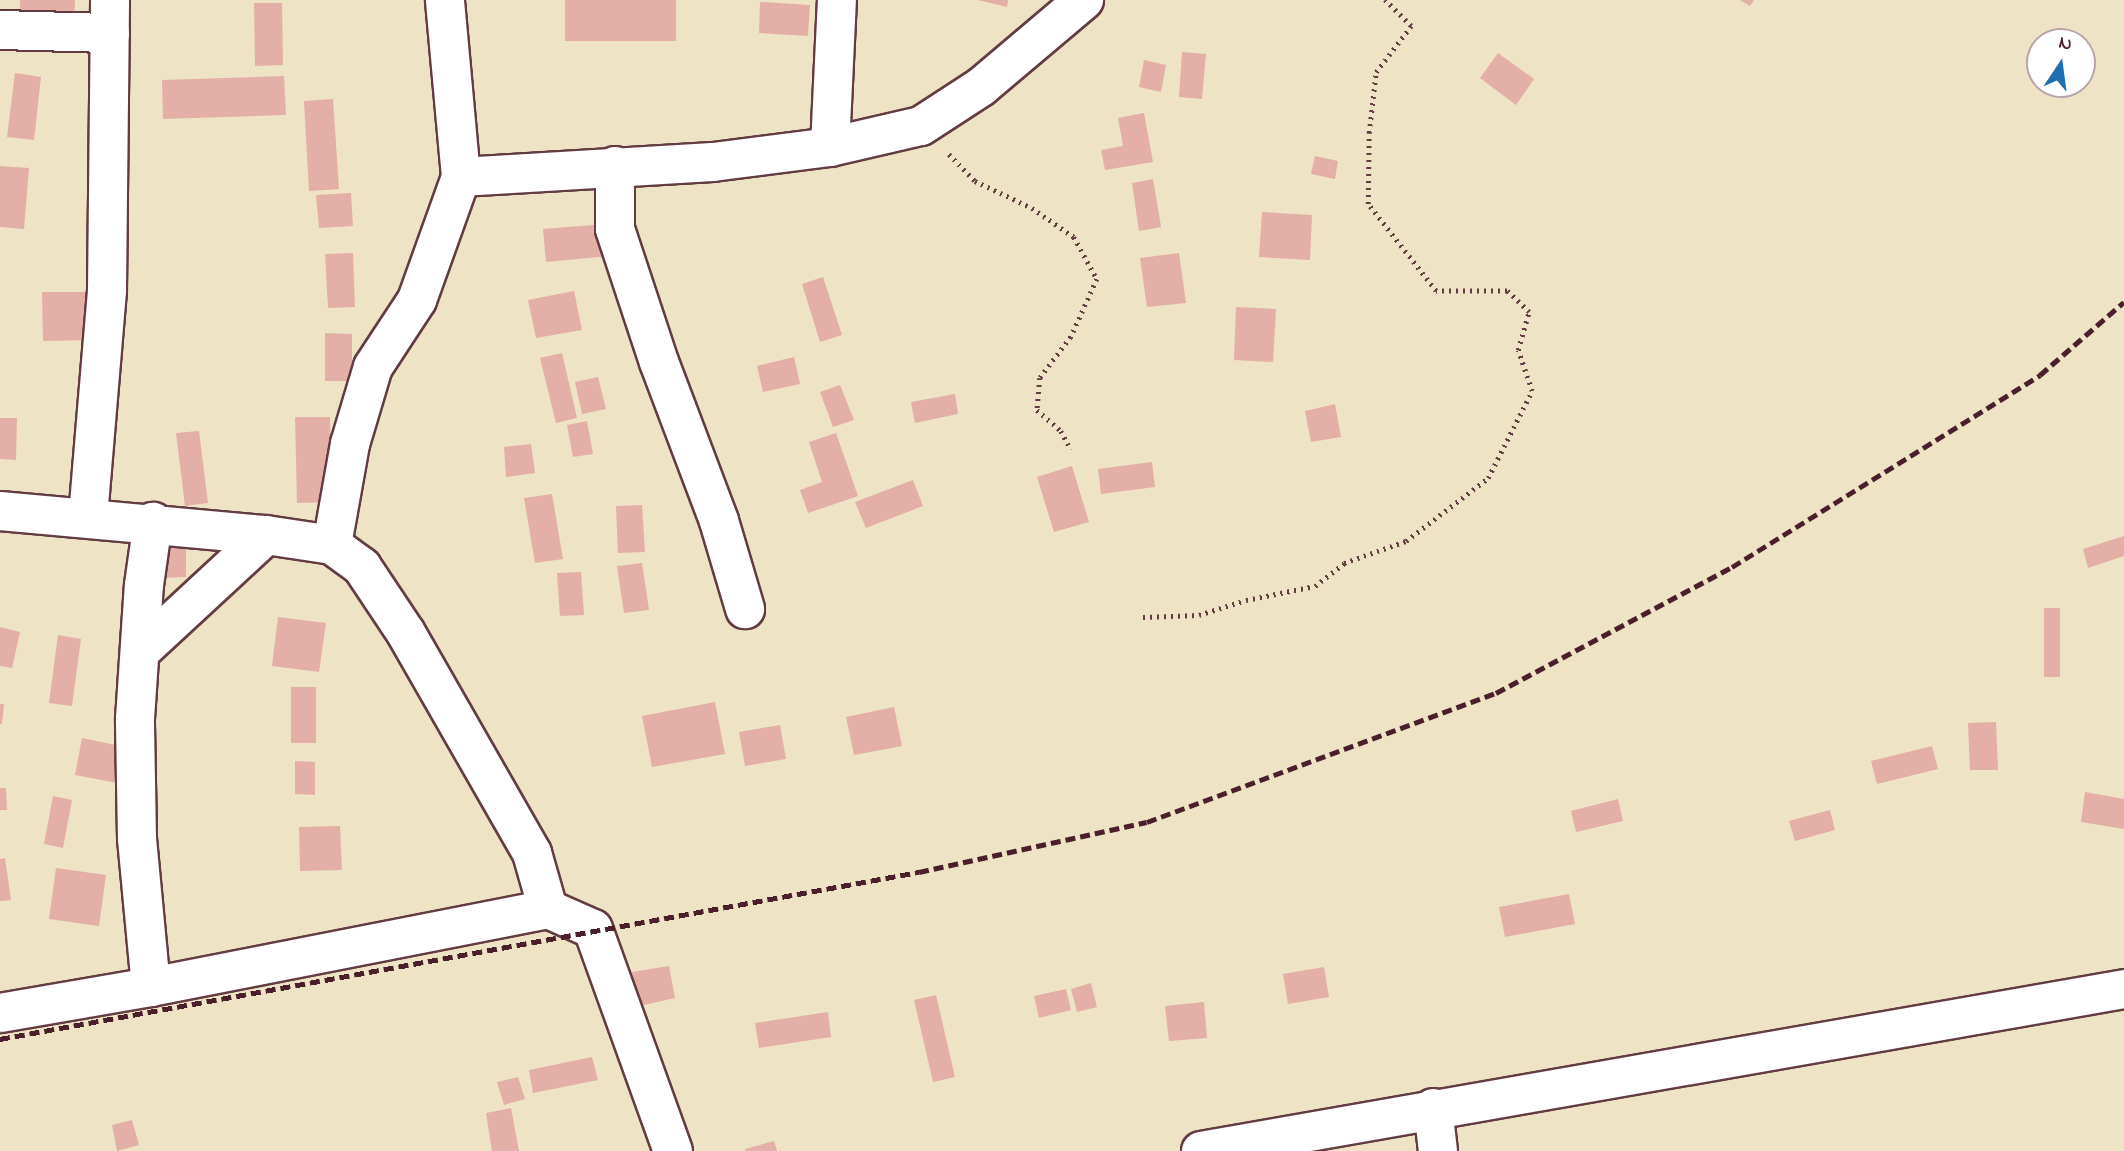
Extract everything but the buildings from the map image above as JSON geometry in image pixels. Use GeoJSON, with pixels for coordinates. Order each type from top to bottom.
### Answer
{"type":"FeatureCollection","features":[{"type":"Feature","properties":{"kind":"main road"},"geometry":{"type":"LineString","coordinates":[[331,545],[349,444],[373,367],[417,300],[461,177],[445,0]]}},
{"type":"Feature","properties":{"kind":"main road"},"geometry":{"type":"LineString","coordinates":[[830,147],[837,0]]}},
{"type":"Feature","properties":{"kind":"main road"},"geometry":{"type":"LineString","coordinates":[[461,177],[713,162],[830,147],[921,125],[981,87],[1084,0]]}},
{"type":"Feature","properties":{"kind":"main road"},"geometry":{"type":"LineString","coordinates":[[0,30],[110,17],[107,290],[88,517]]}},
{"type":"Feature","properties":{"kind":"main road"},"geometry":{"type":"LineString","coordinates":[[615,166],[615,229],[659,362],[719,521],[745,609]]}},
{"type":"Feature","properties":{"kind":"main road"},"geometry":{"type":"LineString","coordinates":[[0,511],[153,522],[266,534],[331,545],[362,567],[406,633],[532,853],[548,909]]}},
{"type":"Feature","properties":{"kind":"main road"},"geometry":{"type":"LineString","coordinates":[[151,987],[137,839],[135,719],[145,585],[153,522]]}},
{"type":"Feature","properties":{"kind":"main road"},"geometry":{"type":"LineString","coordinates":[[142,650],[266,534]]}},
{"type":"Feature","properties":{"kind":"main road"},"geometry":{"type":"LineString","coordinates":[[0,1013],[151,987],[548,909],[593,929],[674,1151]]}},
{"type":"Feature","properties":{"kind":"main road"},"geometry":{"type":"LineString","coordinates":[[1201,1151],[1433,1108],[2124,989]]}},
{"type":"Feature","properties":{"kind":"main road"},"geometry":{"type":"LineString","coordinates":[[1433,1108],[1438,1151]]}},
{"type":"Feature","properties":{"kind":"path"},"geometry":{"type":"LineString","coordinates":[[1143,617],[1199,615],[1246,600],[1315,586],[1344,563],[1406,541],[1488,478],[1532,391],[1518,349],[1529,312],[1507,291],[1436,290],[1368,204],[1369,133],[1376,72],[1411,26],[1385,0]]}},
{"type":"Feature","properties":{"kind":"path"},"geometry":{"type":"LineString","coordinates":[[921,125],[975,181],[1032,208],[1074,237],[1097,279],[1071,337],[1040,378],[1037,410],[1061,431],[1071,450]]}},
{"type":"Feature","properties":{"kind":"railway"},"geometry":{"type":"LineString","coordinates":[[0,1039],[919,872],[1147,822],[1496,693],[1732,567],[2040,375],[2124,302]]}}]}
